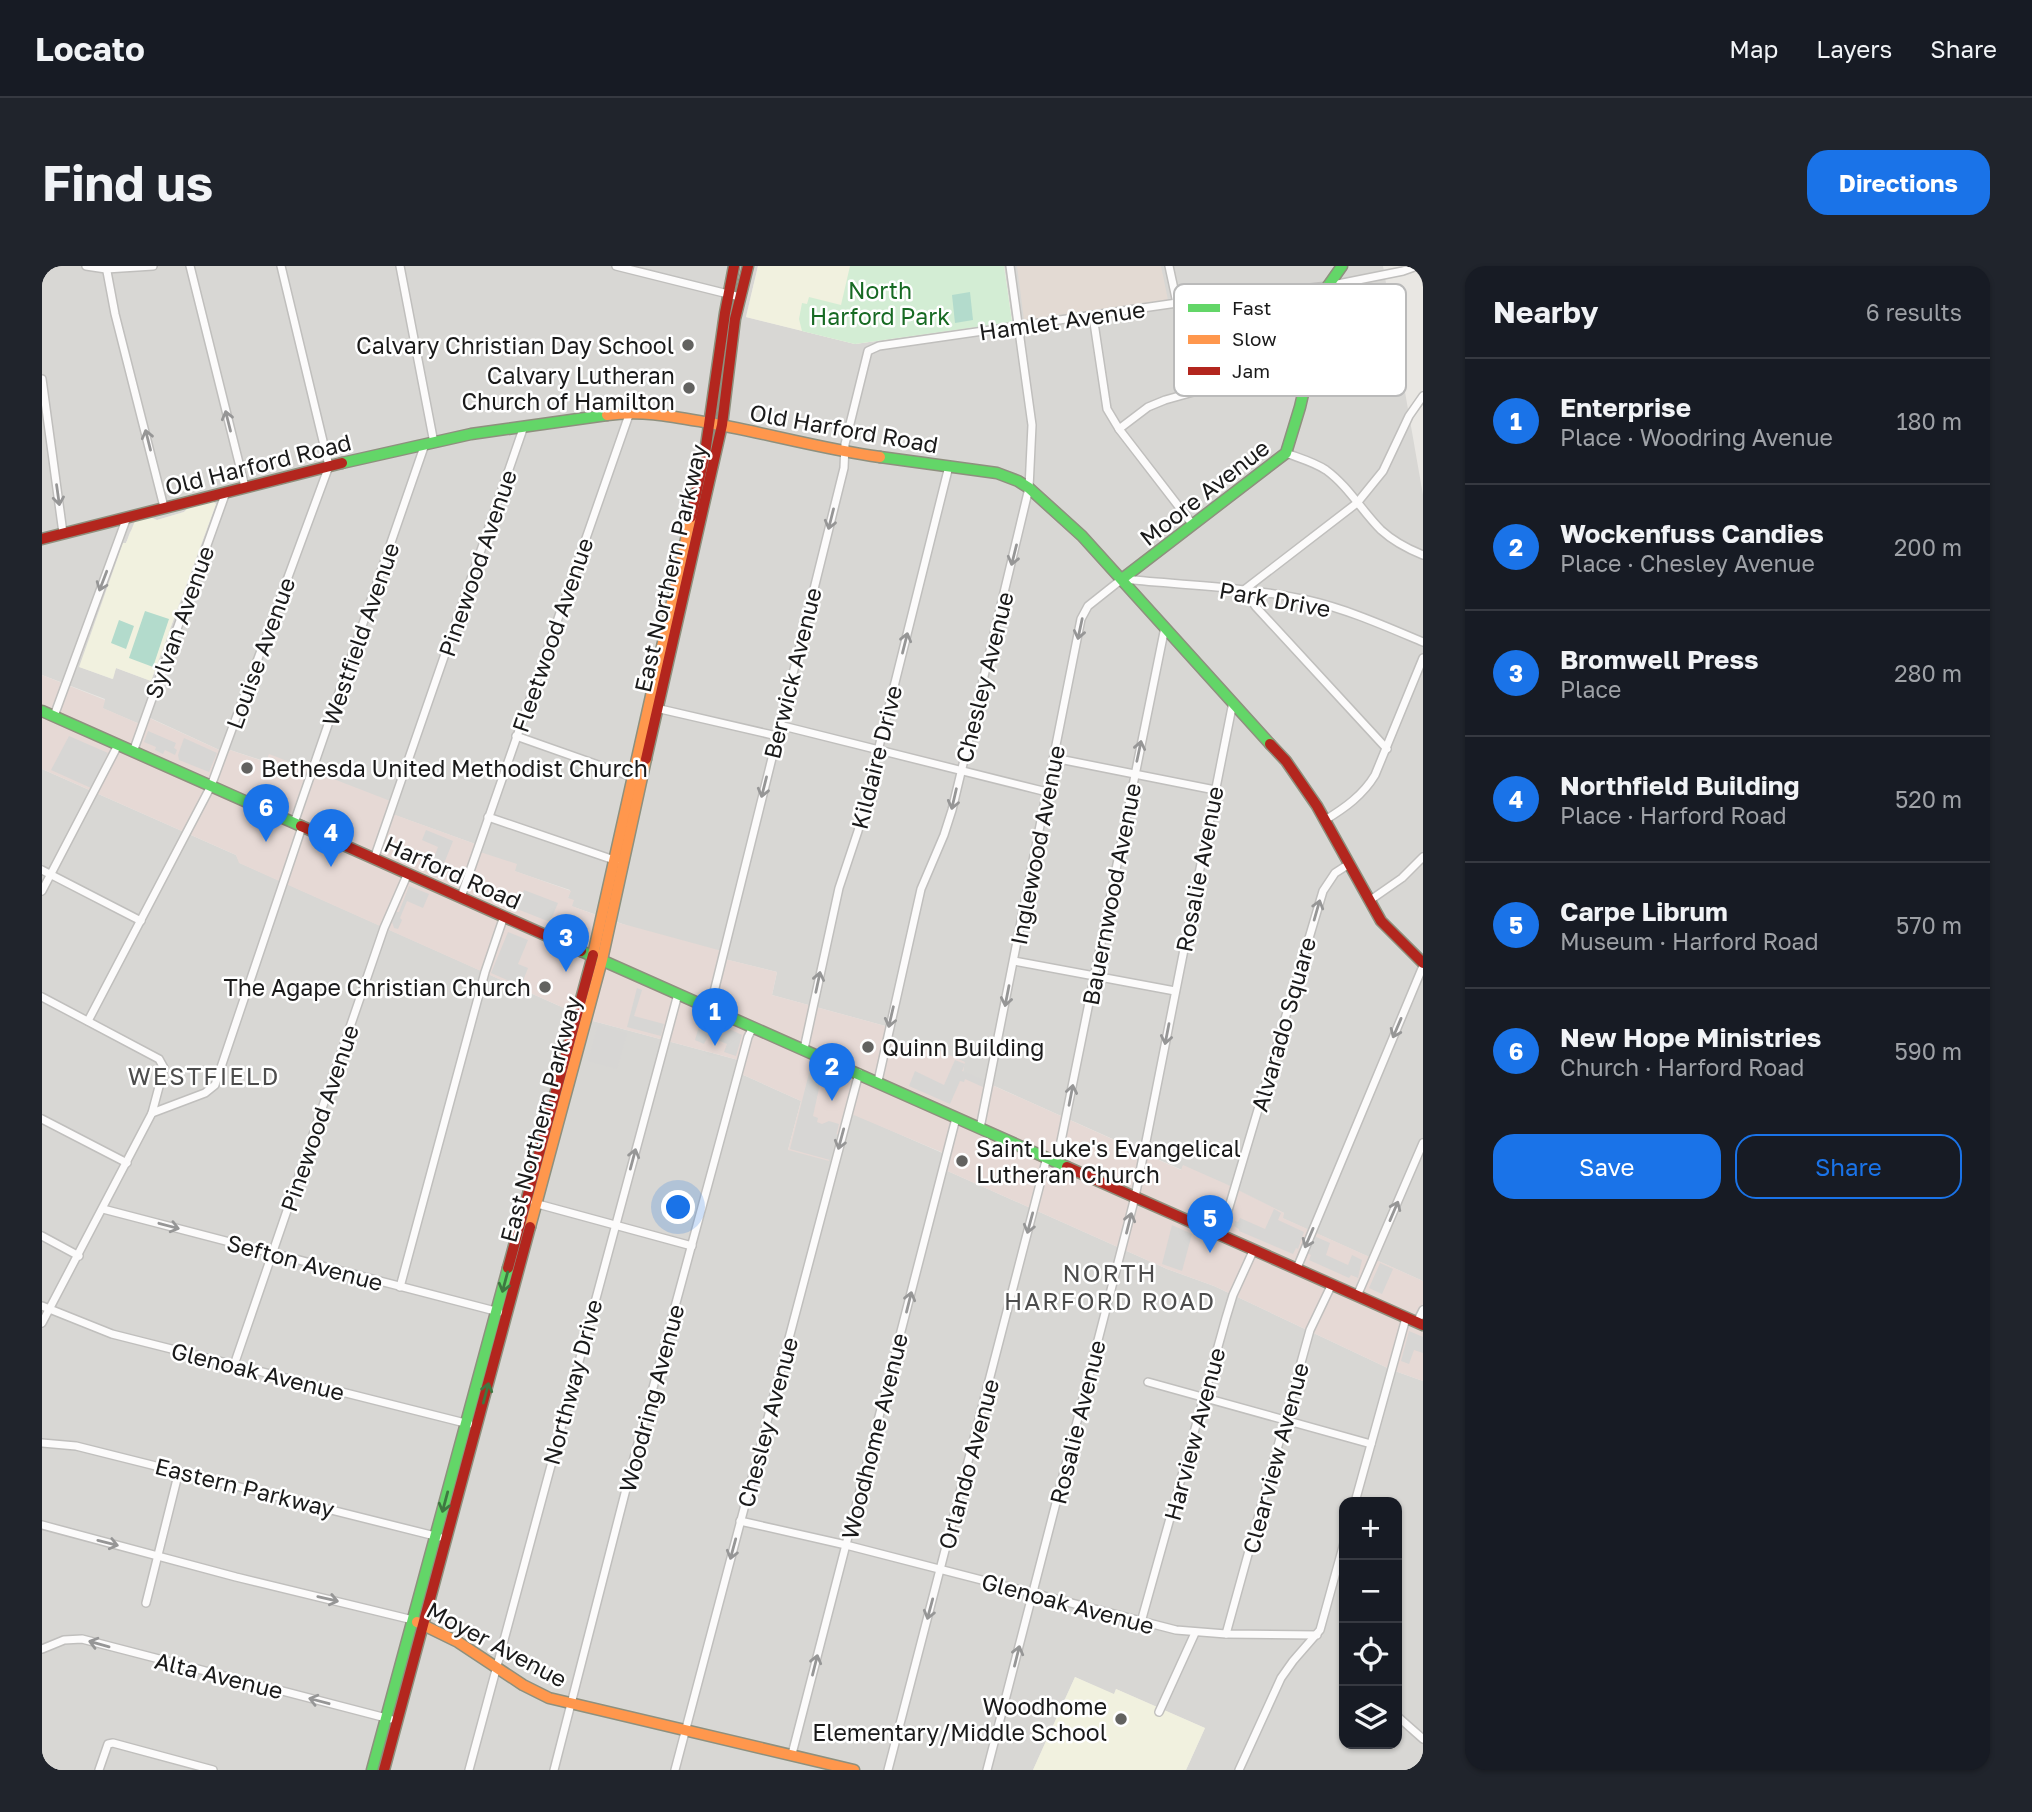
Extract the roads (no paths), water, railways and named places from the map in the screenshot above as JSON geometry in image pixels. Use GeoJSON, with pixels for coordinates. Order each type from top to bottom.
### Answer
{"type":"FeatureCollection","features":[{"type":"Feature","properties":{"kind":"main road","name":"East Northern Parkway"},"geometry":{"type":"LineString","coordinates":[[384,1770],[418,1623],[598,958],[690,542],[711,423],[727,295],[734,266]]}},
{"type":"Feature","properties":{"kind":"main road","name":"East Northern Parkway"},"geometry":{"type":"LineString","coordinates":[[690,542],[722,425],[736,318],[748,266]]}},
{"type":"Feature","properties":{"kind":"main road","name":"Moore Avenue"},"geometry":{"type":"LineString","coordinates":[[1329,284],[1342,266]]}},
{"type":"Feature","properties":{"kind":"main road","name":"Moore Avenue"},"geometry":{"type":"LineString","coordinates":[[1122,579],[1286,453],[1301,396]]}},
{"type":"Feature","properties":{"kind":"main road","name":"Old Harford Road"},"geometry":{"type":"LineString","coordinates":[[42,539],[429,443],[471,434],[630,412],[660,414],[722,425],[845,452],[997,473],[1029,488],[1076,530],[1294,771],[1387,928],[1423,964]]}},
{"type":"Feature","properties":{"kind":"main road","name":"Harford Road"},"geometry":{"type":"LineString","coordinates":[[42,711],[1420,1324]]}},
{"type":"Feature","properties":{"kind":"main road","name":"East Northern Parkway"},"geometry":{"type":"LineString","coordinates":[[372,1770],[385,1718],[418,1623]]}},
{"type":"Feature","properties":{"kind":"main road","name":"Moyer Avenue"},"geometry":{"type":"LineString","coordinates":[[418,1623],[458,1642],[549,1698],[848,1769]]}},
{"type":"Feature","properties":{"kind":"street"},"geometry":{"type":"LineString","coordinates":[[86,266],[153,266]]}},
{"type":"Feature","properties":{"kind":"street"},"geometry":{"type":"LineString","coordinates":[[190,266],[245,487]]}},
{"type":"Feature","properties":{"kind":"street"},"geometry":{"type":"LineString","coordinates":[[281,266],[329,466]]}},
{"type":"Feature","properties":{"kind":"street","name":"Westfield Avenue"},"geometry":{"type":"LineString","coordinates":[[152,1113],[205,1093],[215,1084],[298,825],[429,443],[400,266]]}},
{"type":"Feature","properties":{"kind":"street"},"geometry":{"type":"LineString","coordinates":[[616,266],[740,297]]}},
{"type":"Feature","properties":{"kind":"street","name":"Chesley Avenue"},"geometry":{"type":"LineString","coordinates":[[878,1081],[921,889],[948,824],[1029,488],[1032,425],[1010,266]]}},
{"type":"Feature","properties":{"kind":"street"},"geometry":{"type":"LineString","coordinates":[[1170,266],[1174,287]]}},
{"type":"Feature","properties":{"kind":"street","name":"Hamlet Avenue"},"geometry":{"type":"LineString","coordinates":[[1338,284],[1417,266]]}},
{"type":"Feature","properties":{"kind":"street"},"geometry":{"type":"LineString","coordinates":[[106,267],[115,314],[164,507]]}},
{"type":"Feature","properties":{"kind":"street","name":"Hamlet Avenue"},"geometry":{"type":"LineString","coordinates":[[879,346],[1174,303]]}},
{"type":"Feature","properties":{"kind":"street"},"geometry":{"type":"LineString","coordinates":[[1093,316],[1107,409],[1119,429],[1193,525]]}},
{"type":"Feature","properties":{"kind":"street","name":"Berwick Avenue"},"geometry":{"type":"LineString","coordinates":[[710,1008],[844,468],[845,444],[867,354],[871,348],[879,346]]}},
{"type":"Feature","properties":{"kind":"street"},"geometry":{"type":"LineString","coordinates":[[42,379],[63,533]]}},
{"type":"Feature","properties":{"kind":"street"},"geometry":{"type":"LineString","coordinates":[[1119,429],[1147,407],[1179,396]]}},
{"type":"Feature","properties":{"kind":"street"},"geometry":{"type":"LineString","coordinates":[[1387,749],[1244,590],[1357,503],[1383,471],[1409,416],[1423,396]]}},
{"type":"Feature","properties":{"kind":"street","name":"Fleetwood Avenue"},"geometry":{"type":"LineString","coordinates":[[461,897],[630,412]]}},
{"type":"Feature","properties":{"kind":"street","name":"Pinewood Avenue"},"geometry":{"type":"LineString","coordinates":[[374,859],[524,426]]}},
{"type":"Feature","properties":{"kind":"street"},"geometry":{"type":"LineString","coordinates":[[1286,453],[1325,470],[1382,530],[1423,555]]}},
{"type":"Feature","properties":{"kind":"street","name":"Louise Avenue"},"geometry":{"type":"LineString","coordinates":[[89,1021],[211,786],[329,466]]}},
{"type":"Feature","properties":{"kind":"street","name":"Kildaire Drive"},"geometry":{"type":"LineString","coordinates":[[804,1049],[839,888],[858,831],[949,466]]}},
{"type":"Feature","properties":{"kind":"street","name":"Sylvan Avenue"},"geometry":{"type":"LineString","coordinates":[[133,752],[226,492]]}},
{"type":"Feature","properties":{"kind":"street"},"geometry":{"type":"LineString","coordinates":[[54,716],[127,517]]}},
{"type":"Feature","properties":{"kind":"street","name":"Park Drive"},"geometry":{"type":"LineString","coordinates":[[1122,579],[1287,596],[1329,606],[1423,642]]}},
{"type":"Feature","properties":{"kind":"street","name":"Inglewood Avenue"},"geometry":{"type":"LineString","coordinates":[[980,1128],[1083,613],[1122,579]]}},
{"type":"Feature","properties":{"kind":"street","name":"Bauernwood Avenue"},"geometry":{"type":"LineString","coordinates":[[1052,1159],[1095,976],[1165,627]]}},
{"type":"Feature","properties":{"kind":"street"},"geometry":{"type":"LineString","coordinates":[[1325,820],[1352,802],[1370,784],[1380,766],[1423,658]]}},
{"type":"Feature","properties":{"kind":"street","name":"Rosalie Avenue"},"geometry":{"type":"LineString","coordinates":[[987,1770],[1135,1196],[1233,702]]}},
{"type":"Feature","properties":{"kind":"street"},"geometry":{"type":"LineString","coordinates":[[653,707],[777,736]]}},
{"type":"Feature","properties":{"kind":"street"},"geometry":{"type":"LineString","coordinates":[[779,725],[1047,792]]}},
{"type":"Feature","properties":{"kind":"street"},"geometry":{"type":"LineString","coordinates":[[516,736],[637,778]]}},
{"type":"Feature","properties":{"kind":"street"},"geometry":{"type":"LineString","coordinates":[[42,891],[118,745]]}},
{"type":"Feature","properties":{"kind":"street"},"geometry":{"type":"LineString","coordinates":[[1054,758],[1215,790]]}},
{"type":"Feature","properties":{"kind":"street"},"geometry":{"type":"LineString","coordinates":[[488,817],[620,863]]}},
{"type":"Feature","properties":{"kind":"street"},"geometry":{"type":"LineString","coordinates":[[1369,901],[1402,878],[1423,857]]}},
{"type":"Feature","properties":{"kind":"street","name":"Alvarado Square"},"geometry":{"type":"LineString","coordinates":[[1221,1234],[1320,899],[1330,878],[1349,864]]}},
{"type":"Feature","properties":{"kind":"street"},"geometry":{"type":"LineString","coordinates":[[42,870],[141,920]]}},
{"type":"Feature","properties":{"kind":"street","name":"Pinewood Avenue"},"geometry":{"type":"LineString","coordinates":[[234,1364],[384,928],[408,873]]}},
{"type":"Feature","properties":{"kind":"street"},"geometry":{"type":"LineString","coordinates":[[400,1287],[485,971],[504,916]]}},
{"type":"Feature","properties":{"kind":"street"},"geometry":{"type":"LineString","coordinates":[[1014,961],[1175,991]]}},
{"type":"Feature","properties":{"kind":"street"},"geometry":{"type":"LineString","coordinates":[[1297,1268],[1423,964]]}},
{"type":"Feature","properties":{"kind":"street","name":"Northway Drive"},"geometry":{"type":"LineString","coordinates":[[469,1770],[678,994]]}},
{"type":"Feature","properties":{"kind":"street"},"geometry":{"type":"LineString","coordinates":[[42,997],[156,1056],[164,1068],[152,1113],[79,1256],[46,1308],[42,1323]]}},
{"type":"Feature","properties":{"kind":"street","name":"Woodring Avenue"},"geometry":{"type":"LineString","coordinates":[[554,1770],[634,1458],[748,1037],[753,1027]]}},
{"type":"Feature","properties":{"kind":"street","name":"Chesley Avenue"},"geometry":{"type":"LineString","coordinates":[[675,1770],[859,1073]]}},
{"type":"Feature","properties":{"kind":"street","name":"Woodhome Avenue"},"geometry":{"type":"LineString","coordinates":[[792,1755],[956,1118]]}},
{"type":"Feature","properties":{"kind":"street"},"geometry":{"type":"LineString","coordinates":[[42,1119],[127,1163]]}},
{"type":"Feature","properties":{"kind":"street"},"geometry":{"type":"LineString","coordinates":[[1357,1296],[1423,1143]]}},
{"type":"Feature","properties":{"kind":"street","name":"Orlando Avenue"},"geometry":{"type":"LineString","coordinates":[[888,1770],[1052,1159]]}},
{"type":"Feature","properties":{"kind":"street"},"geometry":{"type":"LineString","coordinates":[[532,1202],[692,1246]]}},
{"type":"Feature","properties":{"kind":"street","name":"Sefton Avenue"},"geometry":{"type":"LineString","coordinates":[[103,1209],[502,1313]]}},
{"type":"Feature","properties":{"kind":"street"},"geometry":{"type":"LineString","coordinates":[[42,1236],[79,1256]]}},
{"type":"Feature","properties":{"kind":"street","name":"Harview Avenue"},"geometry":{"type":"LineString","coordinates":[[1141,1622],[1230,1302],[1254,1249]]}},
{"type":"Feature","properties":{"kind":"street","name":"Clearview Avenue"},"geometry":{"type":"LineString","coordinates":[[1226,1634],[1310,1330],[1332,1284]]}},
{"type":"Feature","properties":{"kind":"street","name":"Glenoak Avenue"},"geometry":{"type":"LineString","coordinates":[[46,1308],[105,1332],[471,1425]]}},
{"type":"Feature","properties":{"kind":"street"},"geometry":{"type":"LineString","coordinates":[[1420,1324],[1423,1310]]}},
{"type":"Feature","properties":{"kind":"street"},"geometry":{"type":"LineString","coordinates":[[1356,1497],[1406,1318]]}},
{"type":"Feature","properties":{"kind":"street"},"geometry":{"type":"LineString","coordinates":[[1148,1382],[1371,1444]]}},
{"type":"Feature","properties":{"kind":"street","name":"Eastern Parkway"},"geometry":{"type":"LineString","coordinates":[[42,1443],[76,1446],[441,1537]]}},
{"type":"Feature","properties":{"kind":"street"},"geometry":{"type":"LineString","coordinates":[[146,1603],[179,1471]]}},
{"type":"Feature","properties":{"kind":"street","name":"Glenoak Avenue"},"geometry":{"type":"LineString","coordinates":[[740,1521],[846,1545],[1141,1622],[1195,1633],[1317,1635]]}},
{"type":"Feature","properties":{"kind":"street","name":"Moyer Avenue"},"geometry":{"type":"LineString","coordinates":[[42,1525],[418,1623]]}},
{"type":"Feature","properties":{"kind":"street"},"geometry":{"type":"LineString","coordinates":[[1239,1770],[1281,1678],[1320,1630],[1339,1560]]}},
{"type":"Feature","properties":{"kind":"street"},"geometry":{"type":"LineString","coordinates":[[1159,1712],[1195,1633]]}},
{"type":"Feature","properties":{"kind":"street","name":"Alta Avenue"},"geometry":{"type":"LineString","coordinates":[[42,1648],[61,1640],[82,1639],[397,1721]]}},
{"type":"Feature","properties":{"kind":"street"},"geometry":{"type":"LineString","coordinates":[[1402,1720],[1423,1739]]}},
{"type":"Feature","properties":{"kind":"street"},"geometry":{"type":"LineString","coordinates":[[99,1770],[108,1744],[213,1770]]}},
{"type":"Feature","properties":{"kind":"place","name":"Calvary Christian Day School"},"geometry":{"type":"Point","coordinates":[688,345]}},
{"type":"Feature","properties":{"kind":"place","name":"Calvary Lutheran Church of Hamilton"},"geometry":{"type":"Point","coordinates":[689,388]}},
{"type":"Feature","properties":{"kind":"place","name":"Bethesda United Methodist Church"},"geometry":{"type":"Point","coordinates":[247,768]}},
{"type":"Feature","properties":{"kind":"place","name":"New Hope Ministries"},"geometry":{"type":"Point","coordinates":[266,842]}},
{"type":"Feature","properties":{"kind":"place","name":"Northfield Building"},"geometry":{"type":"Point","coordinates":[331,867]}},
{"type":"Feature","properties":{"kind":"place","name":"Bromwell Press"},"geometry":{"type":"Point","coordinates":[566,972]}},
{"type":"Feature","properties":{"kind":"place","name":"The Agape Christian Church"},"geometry":{"type":"Point","coordinates":[545,987]}},
{"type":"Feature","properties":{"kind":"place","name":"Enterprise"},"geometry":{"type":"Point","coordinates":[715,1046]}},
{"type":"Feature","properties":{"kind":"place","name":"Quinn Building"},"geometry":{"type":"Point","coordinates":[868,1047]}},
{"type":"Feature","properties":{"kind":"place","name":"Wockenfuss Candies"},"geometry":{"type":"Point","coordinates":[832,1101]}},
{"type":"Feature","properties":{"kind":"place","name":"Saint Luke's Evangelical Lutheran Church"},"geometry":{"type":"Point","coordinates":[962,1161]}},
{"type":"Feature","properties":{"kind":"place","name":"Carpe Librum"},"geometry":{"type":"Point","coordinates":[1210,1253]}},
{"type":"Feature","properties":{"kind":"place","name":"Woodhome Elementary/Middle School"},"geometry":{"type":"Point","coordinates":[1121,1719]}},
{"type":"Feature","properties":{"kind":"district","name":"WESTFIELD"},"geometry":{"type":"Point","coordinates":[204,1075]}},
{"type":"Feature","properties":{"kind":"district","name":"NORTH HARFORD ROAD"},"geometry":{"type":"Point","coordinates":[1110,1286]}},
{"type":"Feature","properties":{"kind":"park label","name":"North Harford Park"},"geometry":{"type":"Point","coordinates":[880,303]}}]}
